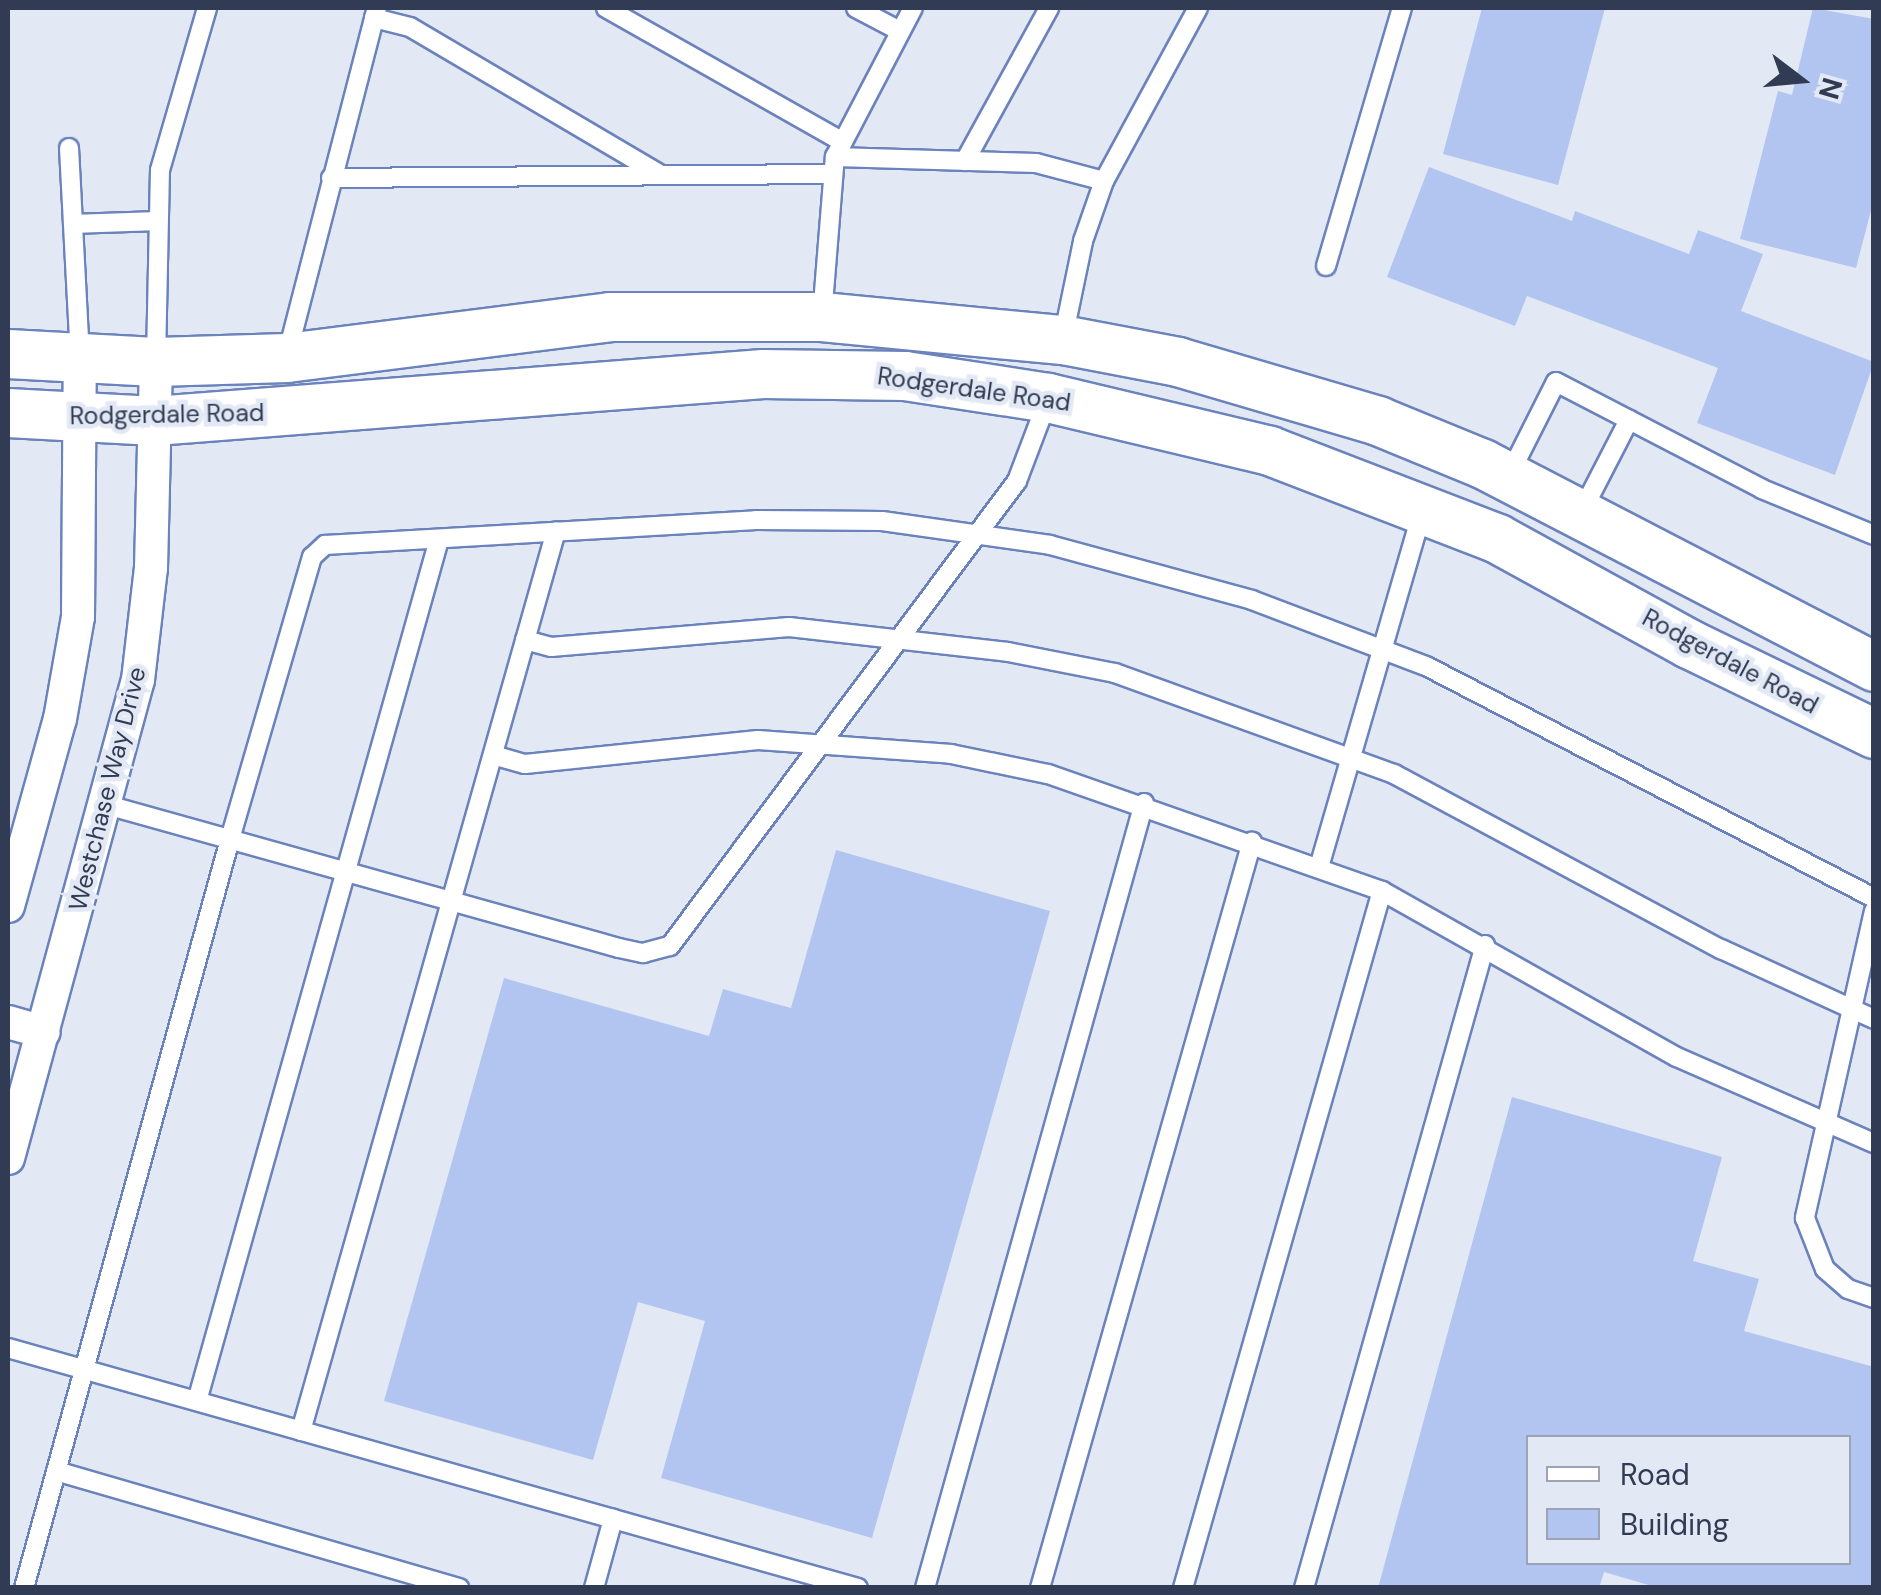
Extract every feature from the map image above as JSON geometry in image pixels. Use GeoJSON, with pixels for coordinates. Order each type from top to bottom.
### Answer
{"type":"FeatureCollection","features":[{"type":"Feature","properties":{"kind":"street"},"geometry":{"type":"LineString","coordinates":[[8,354],[156,362],[287,358],[610,317],[822,317],[1063,340],[1287,392],[1378,420],[1508,477],[1874,666]]}},
{"type":"Feature","properties":{"kind":"street"},"geometry":{"type":"LineString","coordinates":[[1048,398],[1063,340]]}},
{"type":"Feature","properties":{"kind":"street"},"geometry":{"type":"LineString","coordinates":[[8,906],[60,719],[78,617],[80,360]]}},
{"type":"Feature","properties":{"kind":"street","name":"Westchase Way Drive"},"geometry":{"type":"LineString","coordinates":[[8,1158],[106,806],[145,625],[156,362]]}},
{"type":"Feature","properties":{"kind":"street","name":"Rodgerdale Road"},"geometry":{"type":"LineString","coordinates":[[8,413],[156,421],[764,374],[905,376],[1048,398],[1270,451],[1498,539],[1689,644],[1874,734]]}},
{"type":"Feature","properties":{"kind":"street"},"geometry":{"type":"LineString","coordinates":[[1270,451],[1287,392]]}},
{"type":"Feature","properties":{"kind":"street"},"geometry":{"type":"LineString","coordinates":[[8,1022],[44,1032]]}},
{"type":"Feature","properties":{"kind":"lane"},"geometry":{"type":"LineString","coordinates":[[156,362],[160,170],[207,8]]}},
{"type":"Feature","properties":{"kind":"lane"},"geometry":{"type":"LineString","coordinates":[[606,8],[836,157]]}},
{"type":"Feature","properties":{"kind":"lane"},"geometry":{"type":"LineString","coordinates":[[856,8],[900,32]]}},
{"type":"Feature","properties":{"kind":"lane"},"geometry":{"type":"LineString","coordinates":[[822,317],[836,157],[913,8]]}},
{"type":"Feature","properties":{"kind":"lane"},"geometry":{"type":"LineString","coordinates":[[965,161],[1049,8]]}},
{"type":"Feature","properties":{"kind":"lane"},"geometry":{"type":"LineString","coordinates":[[1063,340],[1083,241],[1104,181],[1198,8]]}},
{"type":"Feature","properties":{"kind":"lane"},"geometry":{"type":"LineString","coordinates":[[1326,266],[1402,8]]}},
{"type":"Feature","properties":{"kind":"lane"},"geometry":{"type":"LineString","coordinates":[[287,358],[375,13],[410,27],[661,175]]}},
{"type":"Feature","properties":{"kind":"lane"},"geometry":{"type":"LineString","coordinates":[[69,148],[80,360]]}},
{"type":"Feature","properties":{"kind":"lane"},"geometry":{"type":"LineString","coordinates":[[331,178],[661,175],[836,157],[1036,163],[1104,181]]}},
{"type":"Feature","properties":{"kind":"lane"},"geometry":{"type":"LineString","coordinates":[[73,224],[157,222]]}},
{"type":"Feature","properties":{"kind":"lane"},"geometry":{"type":"LineString","coordinates":[[1508,477],[1556,382],[1762,489],[1874,535]]}},
{"type":"Feature","properties":{"kind":"lane"},"geometry":{"type":"LineString","coordinates":[[106,806],[643,953],[670,946],[825,743],[1017,480],[1048,398]]}},
{"type":"Feature","properties":{"kind":"lane"},"geometry":{"type":"LineString","coordinates":[[1580,513],[1629,420]]}},
{"type":"Feature","properties":{"kind":"lane"},"geometry":{"type":"LineString","coordinates":[[1319,867],[1423,510]]}},
{"type":"Feature","properties":{"kind":"lane"},"geometry":{"type":"LineString","coordinates":[[24,1588],[230,839],[312,558],[325,545],[438,543],[556,531],[756,520],[882,521],[979,533],[1252,600],[1383,648],[1874,898]]}},
{"type":"Feature","properties":{"kind":"lane"},"geometry":{"type":"LineString","coordinates":[[302,1431],[556,531]]}},
{"type":"Feature","properties":{"kind":"lane"},"geometry":{"type":"LineString","coordinates":[[196,1401],[438,543]]}},
{"type":"Feature","properties":{"kind":"lane"},"geometry":{"type":"LineString","coordinates":[[525,640],[552,647],[789,627],[901,638],[1116,673],[1351,758],[1874,1019]]}},
{"type":"Feature","properties":{"kind":"lane"},"geometry":{"type":"LineString","coordinates":[[492,754],[526,764],[699,742],[825,743],[951,754],[1144,803],[1382,891],[1486,945],[1677,1056],[1874,1143]]}},
{"type":"Feature","properties":{"kind":"lane"},"geometry":{"type":"LineString","coordinates":[[925,1588],[1144,803]]}},
{"type":"Feature","properties":{"kind":"lane"},"geometry":{"type":"LineString","coordinates":[[1040,1588],[1252,842]]}},
{"type":"Feature","properties":{"kind":"lane"},"geometry":{"type":"LineString","coordinates":[[1183,1588],[1382,891]]}},
{"type":"Feature","properties":{"kind":"lane"},"geometry":{"type":"LineString","coordinates":[[1874,911],[1805,1218],[1812,1248],[1848,1290],[1874,1298]]}},
{"type":"Feature","properties":{"kind":"lane"},"geometry":{"type":"LineString","coordinates":[[1304,1588],[1486,945]]}},
{"type":"Feature","properties":{"kind":"lane"},"geometry":{"type":"LineString","coordinates":[[8,1348],[858,1588]]}},
{"type":"Feature","properties":{"kind":"lane"},"geometry":{"type":"LineString","coordinates":[[56,1471],[459,1588]]}},
{"type":"Feature","properties":{"kind":"lane"},"geometry":{"type":"LineString","coordinates":[[594,1588],[613,1519]]}},
{"type":"Feature","properties":{"kind":"building"},"geometry":{"type":"Polygon","coordinates":[[[1482,8],[1605,8],[1558,185],[1443,154],[1482,8]]]}},
{"type":"Feature","properties":{"kind":"building"},"geometry":{"type":"Polygon","coordinates":[[[1813,8],[1874,19],[1874,199],[1856,268],[1740,239],[1778,91],[1792,95],[1813,8]]]}},
{"type":"Feature","properties":{"kind":"building"},"geometry":{"type":"Polygon","coordinates":[[[1429,167],[1572,221],[1575,211],[1689,254],[1698,230],[1763,254],[1741,311],[1874,362],[1835,475],[1697,423],[1718,368],[1527,296],[1515,326],[1387,277],[1429,167]]]}},
{"type":"Feature","properties":{"kind":"building"},"geometry":{"type":"Polygon","coordinates":[[[836,850],[1050,911],[872,1538],[661,1478],[705,1321],[638,1302],[593,1460],[384,1401],[504,978],[709,1036],[723,989],[791,1008],[836,850]]]}},
{"type":"Feature","properties":{"kind":"building"},"geometry":{"type":"Polygon","coordinates":[[[1512,1097],[1722,1157],[1693,1261],[1759,1279],[1744,1331],[1874,1367],[1874,1588],[1659,1588],[1604,1572],[1599,1588],[1378,1588],[1512,1097]]]}}]}
